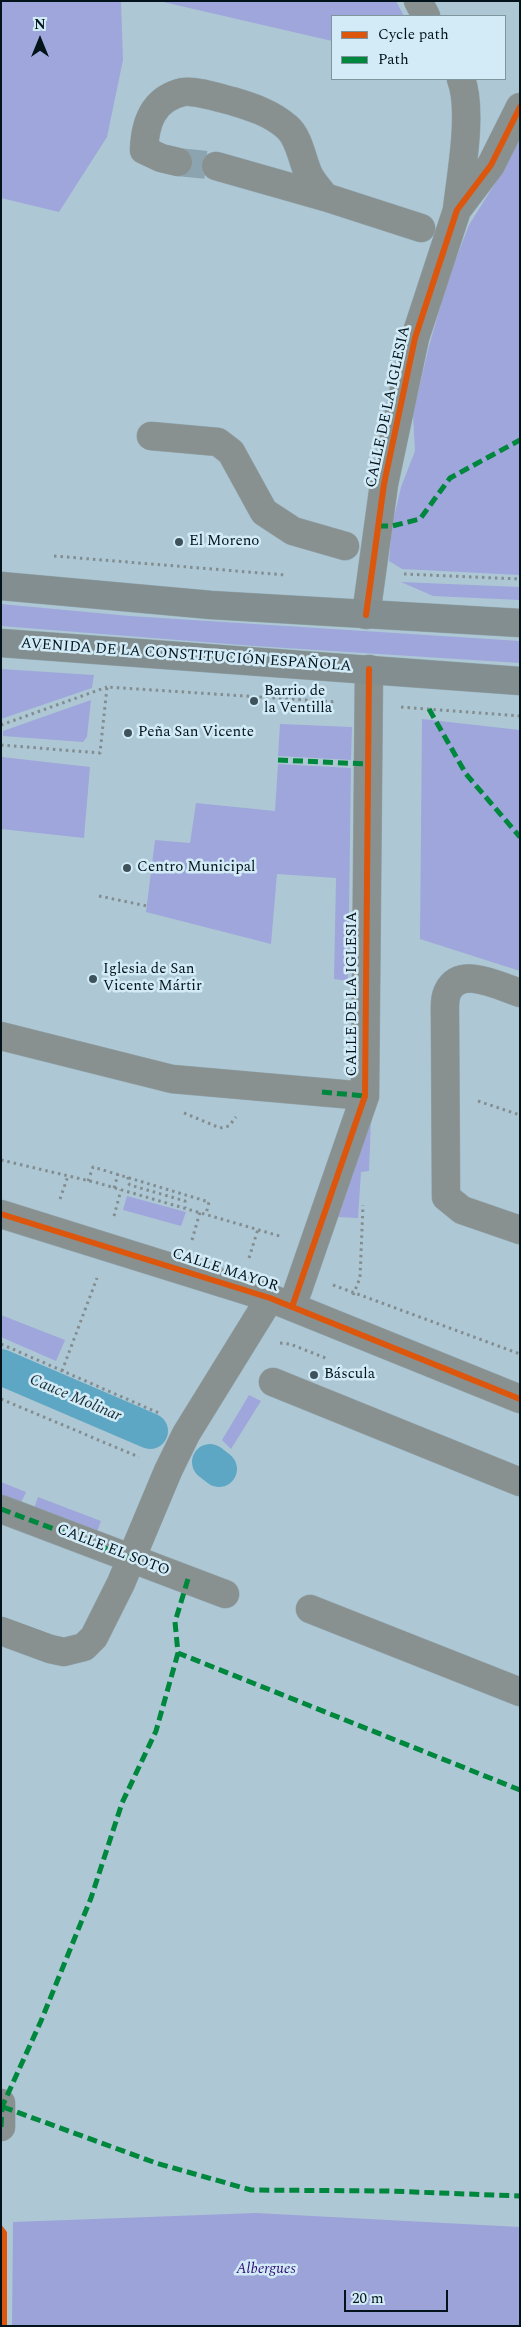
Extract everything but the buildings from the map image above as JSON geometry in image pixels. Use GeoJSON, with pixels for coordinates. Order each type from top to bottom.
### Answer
{"type":"FeatureCollection","features":[{"type":"Feature","properties":{"kind":"highway"},"geometry":{"type":"LineString","coordinates":[[1,586],[195,604],[520,623]]}},
{"type":"Feature","properties":{"kind":"highway","name":"AVENIDA DE LA CONSTITUCIÓN ESPAÑOLA"},"geometry":{"type":"LineString","coordinates":[[1,643],[520,681]]}},
{"type":"Feature","properties":{"kind":"street"},"geometry":{"type":"LineString","coordinates":[[418,1],[425,15]]}},
{"type":"Feature","properties":{"kind":"street","name":"CALLE DE LA IGLESIA"},"geometry":{"type":"LineString","coordinates":[[366,615],[384,484],[415,338],[457,210],[464,153],[465,100],[461,80]]}},
{"type":"Feature","properties":{"kind":"street"},"geometry":{"type":"LineString","coordinates":[[178,162],[161,158],[144,150],[144,130],[155,108],[169,98],[184,92],[216,97],[253,107],[273,116],[289,128],[310,176],[325,197]]}},
{"type":"Feature","properties":{"kind":"street","name":"CALLE DE LA IGLESIA"},"geometry":{"type":"LineString","coordinates":[[457,210],[492,165],[520,107]]}},
{"type":"Feature","properties":{"kind":"street"},"geometry":{"type":"LineString","coordinates":[[216,166],[325,197],[421,228]]}},
{"type":"Feature","properties":{"kind":"street"},"geometry":{"type":"LineString","coordinates":[[150,436],[218,442],[231,452],[264,512],[293,531],[345,546]]}},
{"type":"Feature","properties":{"kind":"street","name":"CALLE DE LA IGLESIA"},"geometry":{"type":"LineString","coordinates":[[1,1631],[64,1652],[84,1647],[94,1637],[104,1620],[173,1459],[176,1426],[281,1302],[313,1247],[365,1096],[369,669]]}},
{"type":"Feature","properties":{"kind":"street"},"geometry":{"type":"LineString","coordinates":[[520,993],[481,980],[470,978],[458,980],[447,992],[445,1018],[446,1197],[462,1210],[520,1230]]}},
{"type":"Feature","properties":{"kind":"street"},"geometry":{"type":"LineString","coordinates":[[1,1036],[172,1078],[365,1096]]}},
{"type":"Feature","properties":{"kind":"street","name":"CALLE MAYOR"},"geometry":{"type":"LineString","coordinates":[[1,1214],[281,1302],[520,1399]]}},
{"type":"Feature","properties":{"kind":"street"},"geometry":{"type":"LineString","coordinates":[[272,1382],[520,1482]]}},
{"type":"Feature","properties":{"kind":"street","name":"CALLE EL SOTO"},"geometry":{"type":"LineString","coordinates":[[1,1509],[225,1594]]}},
{"type":"Feature","properties":{"kind":"street"},"geometry":{"type":"LineString","coordinates":[[310,1609],[520,1692]]}},
{"type":"Feature","properties":{"kind":"street"},"geometry":{"type":"LineString","coordinates":[[1,2103],[1,2127]]}},
{"type":"Feature","properties":{"kind":"path"},"geometry":{"type":"LineString","coordinates":[[49,556],[295,576]]}},
{"type":"Feature","properties":{"kind":"path"},"geometry":{"type":"LineString","coordinates":[[372,572],[520,579]]}},
{"type":"Feature","properties":{"kind":"path"},"geometry":{"type":"LineString","coordinates":[[1,745],[100,753],[107,687]]}},
{"type":"Feature","properties":{"kind":"path"},"geometry":{"type":"LineString","coordinates":[[1,725],[107,687],[520,716]]}},
{"type":"Feature","properties":{"kind":"path"},"geometry":{"type":"LineString","coordinates":[[99,896],[147,906]]}},
{"type":"Feature","properties":{"kind":"path"},"geometry":{"type":"LineString","coordinates":[[470,1098],[520,1115]]}},
{"type":"Feature","properties":{"kind":"path"},"geometry":{"type":"LineString","coordinates":[[1,1160],[114,1188],[258,1229],[313,1247]]}},
{"type":"Feature","properties":{"kind":"path"},"geometry":{"type":"LineString","coordinates":[[88,1181],[93,1167],[209,1202],[206,1214]]}},
{"type":"Feature","properties":{"kind":"path"},"geometry":{"type":"LineString","coordinates":[[114,1188],[118,1174]]}},
{"type":"Feature","properties":{"kind":"path"},"geometry":{"type":"LineString","coordinates":[[60,1200],[68,1176]]}},
{"type":"Feature","properties":{"kind":"path"},"geometry":{"type":"LineString","coordinates":[[128,1177],[130,1185],[185,1201],[185,1208]]}},
{"type":"Feature","properties":{"kind":"path"},"geometry":{"type":"LineString","coordinates":[[114,1216],[121,1190]]}},
{"type":"Feature","properties":{"kind":"path"},"geometry":{"type":"LineString","coordinates":[[192,1240],[200,1212]]}},
{"type":"Feature","properties":{"kind":"path"},"geometry":{"type":"LineString","coordinates":[[249,1258],[258,1229]]}},
{"type":"Feature","properties":{"kind":"path"},"geometry":{"type":"LineString","coordinates":[[62,1371],[100,1272]]}},
{"type":"Feature","properties":{"kind":"path"},"geometry":{"type":"LineString","coordinates":[[1,1344],[176,1426]]}},
{"type":"Feature","properties":{"kind":"path"},"geometry":{"type":"LineString","coordinates":[[1,1399],[145,1460]]}},
{"type":"Feature","properties":{"kind":"shaded area"},"geometry":{"type":"Polygon","coordinates":[[[1,1],[121,1],[123,60],[107,137],[59,212],[1,198],[1,1]]]}},
{"type":"Feature","properties":{"kind":"shaded area"},"geometry":{"type":"Polygon","coordinates":[[[159,1],[396,1],[403,15],[331,15],[331,41],[159,1]]]}},
{"type":"Feature","properties":{"kind":"shaded area"},"geometry":{"type":"Polygon","coordinates":[[[520,137],[520,575],[402,569],[389,561],[392,526],[401,487],[415,451],[413,414],[429,346],[449,277],[469,225],[504,169],[520,137]]]}},
{"type":"Feature","properties":{"kind":"shaded area"},"geometry":{"type":"Polygon","coordinates":[[[401,582],[520,587],[520,600],[433,596],[401,582]]]}},
{"type":"Feature","properties":{"kind":"shaded area"},"geometry":{"type":"Polygon","coordinates":[[[1,604],[130,616],[520,641],[520,663],[254,646],[1,626],[1,604]]]}},
{"type":"Feature","properties":{"kind":"shaded area"},"geometry":{"type":"Polygon","coordinates":[[[1,669],[94,675],[92,688],[1,719],[1,669]]]}},
{"type":"Feature","properties":{"kind":"shaded area"},"geometry":{"type":"Polygon","coordinates":[[[91,700],[87,737],[83,742],[3,736],[3,731],[91,700]]]}},
{"type":"Feature","properties":{"kind":"shaded area"},"geometry":{"type":"Polygon","coordinates":[[[422,719],[520,730],[520,971],[420,939],[422,719]]]}},
{"type":"Feature","properties":{"kind":"shaded area"},"geometry":{"type":"Polygon","coordinates":[[[280,724],[352,727],[351,760],[278,756],[280,724]]]}},
{"type":"Feature","properties":{"kind":"shaded area"},"geometry":{"type":"Polygon","coordinates":[[[2,757],[90,767],[84,838],[1,829],[2,757]]]}},
{"type":"Feature","properties":{"kind":"shaded area"},"geometry":{"type":"Polygon","coordinates":[[[278,764],[351,768],[348,981],[334,979],[336,878],[277,874],[271,944],[146,912],[155,840],[190,843],[196,803],[275,811],[278,764]]]}},
{"type":"Feature","properties":{"kind":"shaded area"},"geometry":{"type":"Polygon","coordinates":[[[371,1120],[369,1171],[361,1172],[358,1218],[338,1217],[371,1120]]]}},
{"type":"Feature","properties":{"kind":"shaded area"},"geometry":{"type":"Polygon","coordinates":[[[127,1196],[186,1212],[181,1226],[123,1210],[127,1196]]]}},
{"type":"Feature","properties":{"kind":"shaded area"},"geometry":{"type":"Polygon","coordinates":[[[1,1315],[65,1340],[56,1361],[1,1337],[1,1315]]]}},
{"type":"Feature","properties":{"kind":"shaded area"},"geometry":{"type":"Polygon","coordinates":[[[249,1395],[261,1401],[231,1449],[222,1440],[249,1395]]]}},
{"type":"Feature","properties":{"kind":"shaded area"},"geometry":{"type":"Polygon","coordinates":[[[1,1482],[26,1492],[21,1503],[1,1495],[1,1482]]]}},
{"type":"Feature","properties":{"kind":"shaded area"},"geometry":{"type":"Polygon","coordinates":[[[38,1497],[101,1521],[97,1532],[34,1508],[38,1497]]]}},
{"type":"Feature","properties":{"kind":"green space","name":"Albergues"},"geometry":{"type":"Polygon","coordinates":[[[256,2213],[520,2227],[520,2326],[12,2326],[13,2222],[256,2213]]]}},
{"type":"Feature","properties":{"kind":"waterway","name":"Cauce Molinar"},"geometry":{"type":"LineString","coordinates":[[1,1367],[150,1431]]}},
{"type":"Feature","properties":{"kind":"waterway","name":"Cauce Molinar"},"geometry":{"type":"LineString","coordinates":[[210,1462],[219,1469]]}},
{"type":"Feature","properties":{"kind":"tunnel"},"geometry":{"type":"LineString","coordinates":[[178,162],[216,166]]}},
{"type":"Feature","properties":{"kind":"marked path"},"geometry":{"type":"LineString","coordinates":[[378,526],[392,526],[420,519],[450,478],[520,440]]}},
{"type":"Feature","properties":{"kind":"marked path"},"geometry":{"type":"LineString","coordinates":[[429,709],[466,774],[520,837]]}},
{"type":"Feature","properties":{"kind":"marked path"},"geometry":{"type":"LineString","coordinates":[[278,760],[367,764]]}},
{"type":"Feature","properties":{"kind":"marked path"},"geometry":{"type":"LineString","coordinates":[[322,1092],[365,1096]]}},
{"type":"Feature","properties":{"kind":"marked path"},"geometry":{"type":"LineString","coordinates":[[1,1509],[131,1558]]}},
{"type":"Feature","properties":{"kind":"marked path"},"geometry":{"type":"LineString","coordinates":[[188,1579],[175,1622],[178,1653],[520,1790]]}},
{"type":"Feature","properties":{"kind":"marked path"},"geometry":{"type":"LineString","coordinates":[[1,2109],[41,2021],[91,1898],[122,1803],[156,1731],[178,1653]]}},
{"type":"Feature","properties":{"kind":"marked path"},"geometry":{"type":"LineString","coordinates":[[1,2127],[2,2105]]}},
{"type":"Feature","properties":{"kind":"marked path"},"geometry":{"type":"LineString","coordinates":[[3,2107],[156,2163],[251,2190],[388,2191],[520,2196]]}},
{"type":"Feature","properties":{"kind":"cycle path"},"geometry":{"type":"LineString","coordinates":[[366,615],[384,484],[415,338],[457,210],[491,165],[520,107]]}},
{"type":"Feature","properties":{"kind":"cycle path"},"geometry":{"type":"LineString","coordinates":[[292,1307],[365,1096],[369,669]]}},
{"type":"Feature","properties":{"kind":"cycle path"},"geometry":{"type":"LineString","coordinates":[[1,1214],[270,1298],[520,1399]]}},
{"type":"Feature","properties":{"kind":"cycle path"},"geometry":{"type":"LineString","coordinates":[[1,2229],[4,2233],[4,2326]]}},
{"type":"Feature","properties":{"kind":"place","name":"El Moreno"},"geometry":{"type":"Point","coordinates":[179,542]}},
{"type":"Feature","properties":{"kind":"place","name":"Barrio de la Ventilla"},"geometry":{"type":"Point","coordinates":[254,701]}},
{"type":"Feature","properties":{"kind":"place","name":"Peña San Vicente"},"geometry":{"type":"Point","coordinates":[128,733]}},
{"type":"Feature","properties":{"kind":"place","name":"Centro Municipal"},"geometry":{"type":"Point","coordinates":[127,868]}},
{"type":"Feature","properties":{"kind":"place","name":"Iglesia de San Vicente Mártir"},"geometry":{"type":"Point","coordinates":[93,979]}},
{"type":"Feature","properties":{"kind":"place","name":"Báscula"},"geometry":{"type":"Point","coordinates":[314,1375]}}]}
